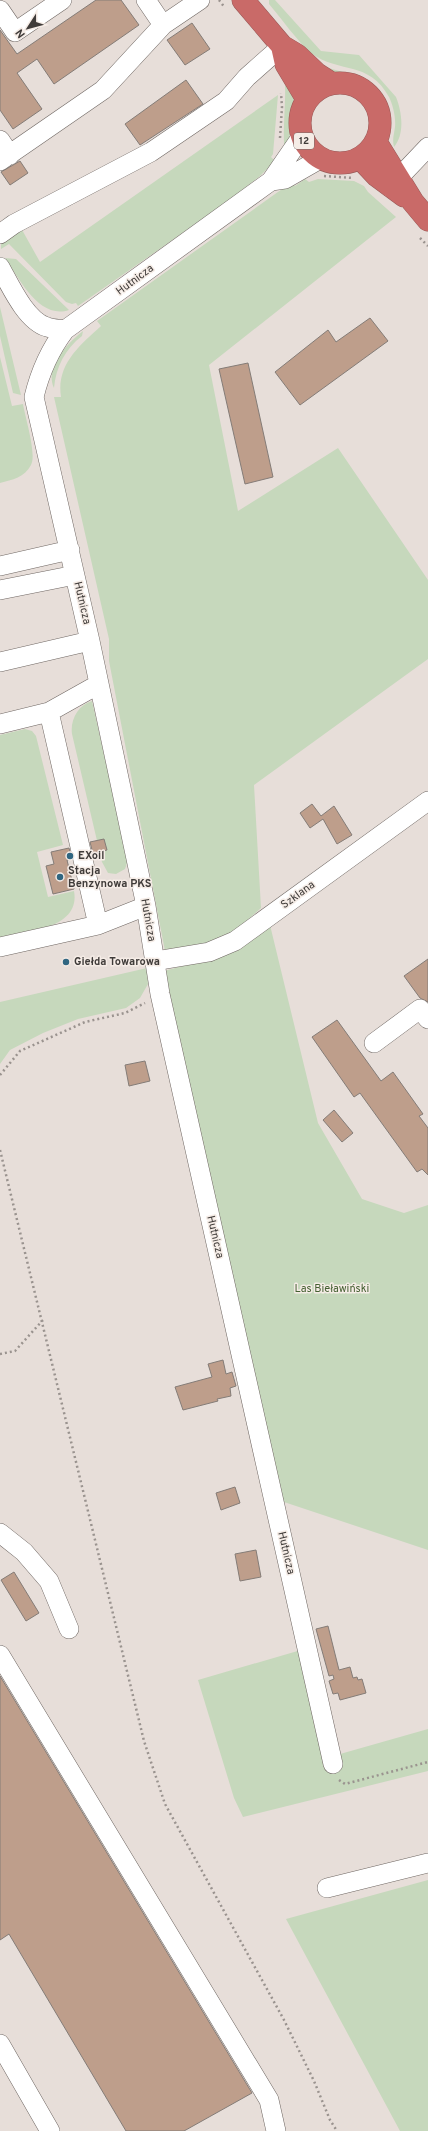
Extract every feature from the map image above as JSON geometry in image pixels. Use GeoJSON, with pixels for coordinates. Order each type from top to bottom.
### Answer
{"type":"FeatureCollection","features":[{"type":"Feature","properties":{"kind":"highway"},"geometry":{"type":"LineString","coordinates":[[243,0],[282,46],[331,83]]}},
{"type":"Feature","properties":{"kind":"highway"},"geometry":{"type":"LineString","coordinates":[[282,46],[286,64],[307,99],[314,92],[331,83],[344,82],[357,86],[368,94],[376,104],[380,123],[376,142],[394,182]]}},
{"type":"Feature","properties":{"kind":"highway","name":"12"},"geometry":{"type":"LineString","coordinates":[[307,99],[301,110],[299,123],[306,145],[320,158],[340,163],[360,158],[369,152],[376,142]]}},
{"type":"Feature","properties":{"kind":"highway"},"geometry":{"type":"LineString","coordinates":[[360,158],[394,182],[428,220]]}},
{"type":"Feature","properties":{"kind":"street"},"geometry":{"type":"LineString","coordinates":[[0,10],[15,32],[62,0]]}},
{"type":"Feature","properties":{"kind":"street"},"geometry":{"type":"LineString","coordinates":[[146,0],[163,25]]}},
{"type":"Feature","properties":{"kind":"street"},"geometry":{"type":"LineString","coordinates":[[3,152],[103,90],[163,25],[200,0]]}},
{"type":"Feature","properties":{"kind":"street"},"geometry":{"type":"LineString","coordinates":[[0,234],[14,224],[151,152],[226,101],[247,77],[282,46]]}},
{"type":"Feature","properties":{"kind":"street","name":"Hutnicza"},"geometry":{"type":"LineString","coordinates":[[302,136],[271,181],[65,330],[56,342],[39,374],[34,397],[70,550],[146,906],[160,994],[333,1764]]}},
{"type":"Feature","properties":{"kind":"street"},"geometry":{"type":"LineString","coordinates":[[394,182],[428,147]]}},
{"type":"Feature","properties":{"kind":"street","name":"Hutnicza"},"geometry":{"type":"LineString","coordinates":[[271,181],[285,178],[320,158]]}},
{"type":"Feature","properties":{"kind":"street"},"geometry":{"type":"LineString","coordinates":[[0,267],[20,302],[32,317],[46,327],[65,330]]}},
{"type":"Feature","properties":{"kind":"street"},"geometry":{"type":"LineString","coordinates":[[32,317],[42,341],[39,374]]}},
{"type":"Feature","properties":{"kind":"street"},"geometry":{"type":"LineString","coordinates":[[0,566],[70,550]]}},
{"type":"Feature","properties":{"kind":"street"},"geometry":{"type":"LineString","coordinates":[[0,590],[75,575]]}},
{"type":"Feature","properties":{"kind":"street"},"geometry":{"type":"LineString","coordinates":[[0,662],[90,641]]}},
{"type":"Feature","properties":{"kind":"street"},"geometry":{"type":"LineString","coordinates":[[0,724],[49,712],[99,684]]}},
{"type":"Feature","properties":{"kind":"street"},"geometry":{"type":"LineString","coordinates":[[49,712],[98,925]]}},
{"type":"Feature","properties":{"kind":"street","name":"Szklana"},"geometry":{"type":"LineString","coordinates":[[155,961],[208,952],[235,941],[428,801]]}},
{"type":"Feature","properties":{"kind":"street"},"geometry":{"type":"LineString","coordinates":[[0,947],[98,925],[146,906]]}},
{"type":"Feature","properties":{"kind":"street"},"geometry":{"type":"LineString","coordinates":[[374,1043],[426,1011]]}},
{"type":"Feature","properties":{"kind":"street"},"geometry":{"type":"LineString","coordinates":[[0,1533],[24,1552],[48,1581],[69,1629]]}},
{"type":"Feature","properties":{"kind":"street"},"geometry":{"type":"LineString","coordinates":[[0,1655],[269,2100],[276,2131]]}},
{"type":"Feature","properties":{"kind":"street"},"geometry":{"type":"LineString","coordinates":[[327,1888],[428,1864]]}},
{"type":"Feature","properties":{"kind":"street"},"geometry":{"type":"LineString","coordinates":[[0,2044],[50,2131]]}},
{"type":"Feature","properties":{"kind":"path"},"geometry":{"type":"LineString","coordinates":[[0,1075],[20,1051],[85,1022],[125,1013],[160,994]]}},
{"type":"Feature","properties":{"kind":"path"},"geometry":{"type":"LineString","coordinates":[[0,1150],[43,1320],[144,1741],[165,1804],[284,2020],[314,2081],[330,2120],[337,2131]]}},
{"type":"Feature","properties":{"kind":"path"},"geometry":{"type":"LineString","coordinates":[[0,1354],[15,1351],[43,1320]]}},
{"type":"Feature","properties":{"kind":"path"},"geometry":{"type":"LineString","coordinates":[[333,1764],[337,1779],[345,1784],[428,1762]]}},
{"type":"Feature","properties":{"kind":"green space"},"geometry":{"type":"Polygon","coordinates":[[[269,0],[275,0],[321,51],[359,55],[396,97],[400,109],[401,129],[400,136],[394,147],[394,112],[389,97],[381,85],[372,77],[363,72],[332,64],[311,53],[269,4],[269,0]]]}},
{"type":"Feature","properties":{"kind":"green space"},"geometry":{"type":"Polygon","coordinates":[[[325,67],[364,78],[382,96],[389,113],[390,123],[388,144],[385,135],[385,117],[383,107],[373,91],[358,80],[345,76],[334,75],[325,67]]]}},
{"type":"Feature","properties":{"kind":"green space"},"geometry":{"type":"Polygon","coordinates":[[[291,82],[294,98],[290,117],[290,135],[285,148],[285,86],[291,82]]]}},
{"type":"Feature","properties":{"kind":"green space"},"geometry":{"type":"Polygon","coordinates":[[[278,95],[273,154],[271,157],[275,161],[259,177],[224,204],[78,306],[76,303],[72,304],[66,302],[9,244],[1,249],[1,242],[21,228],[40,262],[278,95]]]}},
{"type":"Feature","properties":{"kind":"green space"},"geometry":{"type":"Polygon","coordinates":[[[305,179],[309,182],[318,179],[354,181],[364,186],[368,192],[396,217],[209,365],[238,511],[338,448],[428,580],[428,659],[254,785],[261,908],[225,940],[165,951],[109,661],[109,639],[54,397],[61,397],[60,386],[62,375],[66,366],[77,349],[101,326],[97,321],[292,182],[295,186],[305,179]]]}},
{"type":"Feature","properties":{"kind":"green space"},"geometry":{"type":"Polygon","coordinates":[[[5,258],[16,259],[69,310],[58,311],[48,309],[39,303],[23,286],[5,258]]]}},
{"type":"Feature","properties":{"kind":"green space"},"geometry":{"type":"Polygon","coordinates":[[[0,307],[21,395],[13,393],[0,336],[0,307]]]}},
{"type":"Feature","properties":{"kind":"green space"},"geometry":{"type":"Polygon","coordinates":[[[83,331],[82,336],[76,341],[62,359],[54,388],[52,372],[55,363],[71,342],[83,331]]]}},
{"type":"Feature","properties":{"kind":"green space"},"geometry":{"type":"Polygon","coordinates":[[[0,357],[12,406],[23,404],[33,453],[31,465],[22,475],[0,483],[0,357]]]}},
{"type":"Feature","properties":{"kind":"green space"},"geometry":{"type":"Polygon","coordinates":[[[92,701],[128,860],[125,869],[116,874],[108,873],[102,862],[72,734],[72,724],[76,714],[83,706],[92,701]]]}},
{"type":"Feature","properties":{"kind":"green space"},"geometry":{"type":"Polygon","coordinates":[[[25,729],[32,731],[36,736],[63,845],[37,852],[48,897],[74,891],[74,904],[69,914],[61,921],[37,931],[0,938],[0,735],[25,729]]]}},
{"type":"Feature","properties":{"kind":"green space","name":"Las Bieławiński"},"geometry":{"type":"Polygon","coordinates":[[[270,925],[318,1123],[362,1199],[404,1213],[428,1205],[428,1550],[281,1501],[164,971],[220,956],[270,925]]]}},
{"type":"Feature","properties":{"kind":"green space"},"geometry":{"type":"Polygon","coordinates":[[[147,968],[148,984],[140,998],[126,1008],[78,1019],[43,1033],[10,1050],[0,1064],[0,1002],[147,968]]]}},
{"type":"Feature","properties":{"kind":"green space"},"geometry":{"type":"Polygon","coordinates":[[[301,1650],[326,1758],[428,1729],[428,1771],[243,1817],[234,1798],[198,1680],[301,1650]]]}},
{"type":"Feature","properties":{"kind":"green space"},"geometry":{"type":"Polygon","coordinates":[[[428,1880],[428,2131],[400,2131],[286,1919],[428,1880]]]}},
{"type":"Feature","properties":{"kind":"building"},"geometry":{"type":"Polygon","coordinates":[[[96,0],[121,0],[139,25],[54,84],[37,59],[17,73],[42,109],[13,129],[0,110],[0,30],[17,54],[96,0]]]}},
{"type":"Feature","properties":{"kind":"building"},"geometry":{"type":"Polygon","coordinates":[[[192,23],[210,49],[185,65],[167,40],[192,23]]]}},
{"type":"Feature","properties":{"kind":"building"},"geometry":{"type":"Polygon","coordinates":[[[186,80],[203,104],[140,145],[125,124],[186,80]]]}},
{"type":"Feature","properties":{"kind":"building"},"geometry":{"type":"Polygon","coordinates":[[[20,161],[28,173],[10,185],[1,172],[20,161]]]}},
{"type":"Feature","properties":{"kind":"building"},"geometry":{"type":"Polygon","coordinates":[[[370,318],[388,341],[300,405],[275,372],[328,330],[336,342],[370,318]]]}},
{"type":"Feature","properties":{"kind":"building"},"geometry":{"type":"Polygon","coordinates":[[[248,363],[273,477],[245,484],[219,369],[248,363]]]}},
{"type":"Feature","properties":{"kind":"building"},"geometry":{"type":"Polygon","coordinates":[[[312,804],[321,816],[334,806],[352,835],[337,844],[323,819],[310,828],[300,813],[312,804]]]}},
{"type":"Feature","properties":{"kind":"building"},"geometry":{"type":"Polygon","coordinates":[[[104,839],[107,850],[93,854],[90,842],[104,839]]]}},
{"type":"Feature","properties":{"kind":"building","name":"Stacja Benzynowa PKS"},"geometry":{"type":"Polygon","coordinates":[[[69,848],[72,859],[67,860],[74,889],[53,894],[46,866],[54,864],[51,852],[69,848]]]}},
{"type":"Feature","properties":{"kind":"building"},"geometry":{"type":"Polygon","coordinates":[[[428,959],[428,1002],[420,998],[404,976],[428,959]]]}},
{"type":"Feature","properties":{"kind":"building"},"geometry":{"type":"Polygon","coordinates":[[[337,1020],[381,1081],[393,1072],[423,1114],[419,1116],[428,1128],[428,1175],[422,1169],[417,1172],[360,1093],[354,1097],[312,1037],[337,1020]]]}},
{"type":"Feature","properties":{"kind":"building"},"geometry":{"type":"Polygon","coordinates":[[[145,1061],[150,1081],[129,1086],[125,1065],[145,1061]]]}},
{"type":"Feature","properties":{"kind":"building"},"geometry":{"type":"Polygon","coordinates":[[[334,1110],[353,1133],[342,1142],[323,1120],[334,1110]]]}},
{"type":"Feature","properties":{"kind":"building"},"geometry":{"type":"Polygon","coordinates":[[[223,1360],[226,1374],[232,1372],[236,1386],[230,1388],[231,1396],[183,1410],[175,1387],[212,1377],[208,1364],[223,1360]]]}},
{"type":"Feature","properties":{"kind":"building"},"geometry":{"type":"Polygon","coordinates":[[[235,1487],[240,1503],[221,1510],[216,1493],[235,1487]]]}},
{"type":"Feature","properties":{"kind":"building"},"geometry":{"type":"Polygon","coordinates":[[[256,1550],[261,1577],[240,1581],[235,1554],[256,1550]]]}},
{"type":"Feature","properties":{"kind":"building"},"geometry":{"type":"Polygon","coordinates":[[[14,1572],[39,1613],[26,1621],[1,1580],[14,1572]]]}},
{"type":"Feature","properties":{"kind":"building"},"geometry":{"type":"Polygon","coordinates":[[[328,1626],[339,1670],[350,1667],[353,1678],[357,1677],[358,1680],[362,1679],[366,1693],[340,1700],[338,1693],[333,1694],[329,1681],[334,1679],[333,1675],[329,1676],[316,1629],[328,1626]]]}},
{"type":"Feature","properties":{"kind":"building"},"geometry":{"type":"Polygon","coordinates":[[[0,1676],[252,2093],[184,2131],[126,2131],[9,1934],[0,1940],[0,1676]]]}},
{"type":"Feature","properties":{"kind":"place","name":"EXoil"},"geometry":{"type":"Point","coordinates":[70,856]}},
{"type":"Feature","properties":{"kind":"place","name":"Stacja Benzynowa PKS"},"geometry":{"type":"Point","coordinates":[60,877]}},
{"type":"Feature","properties":{"kind":"place","name":"Giełda Towarowa"},"geometry":{"type":"Point","coordinates":[66,962]}}]}
